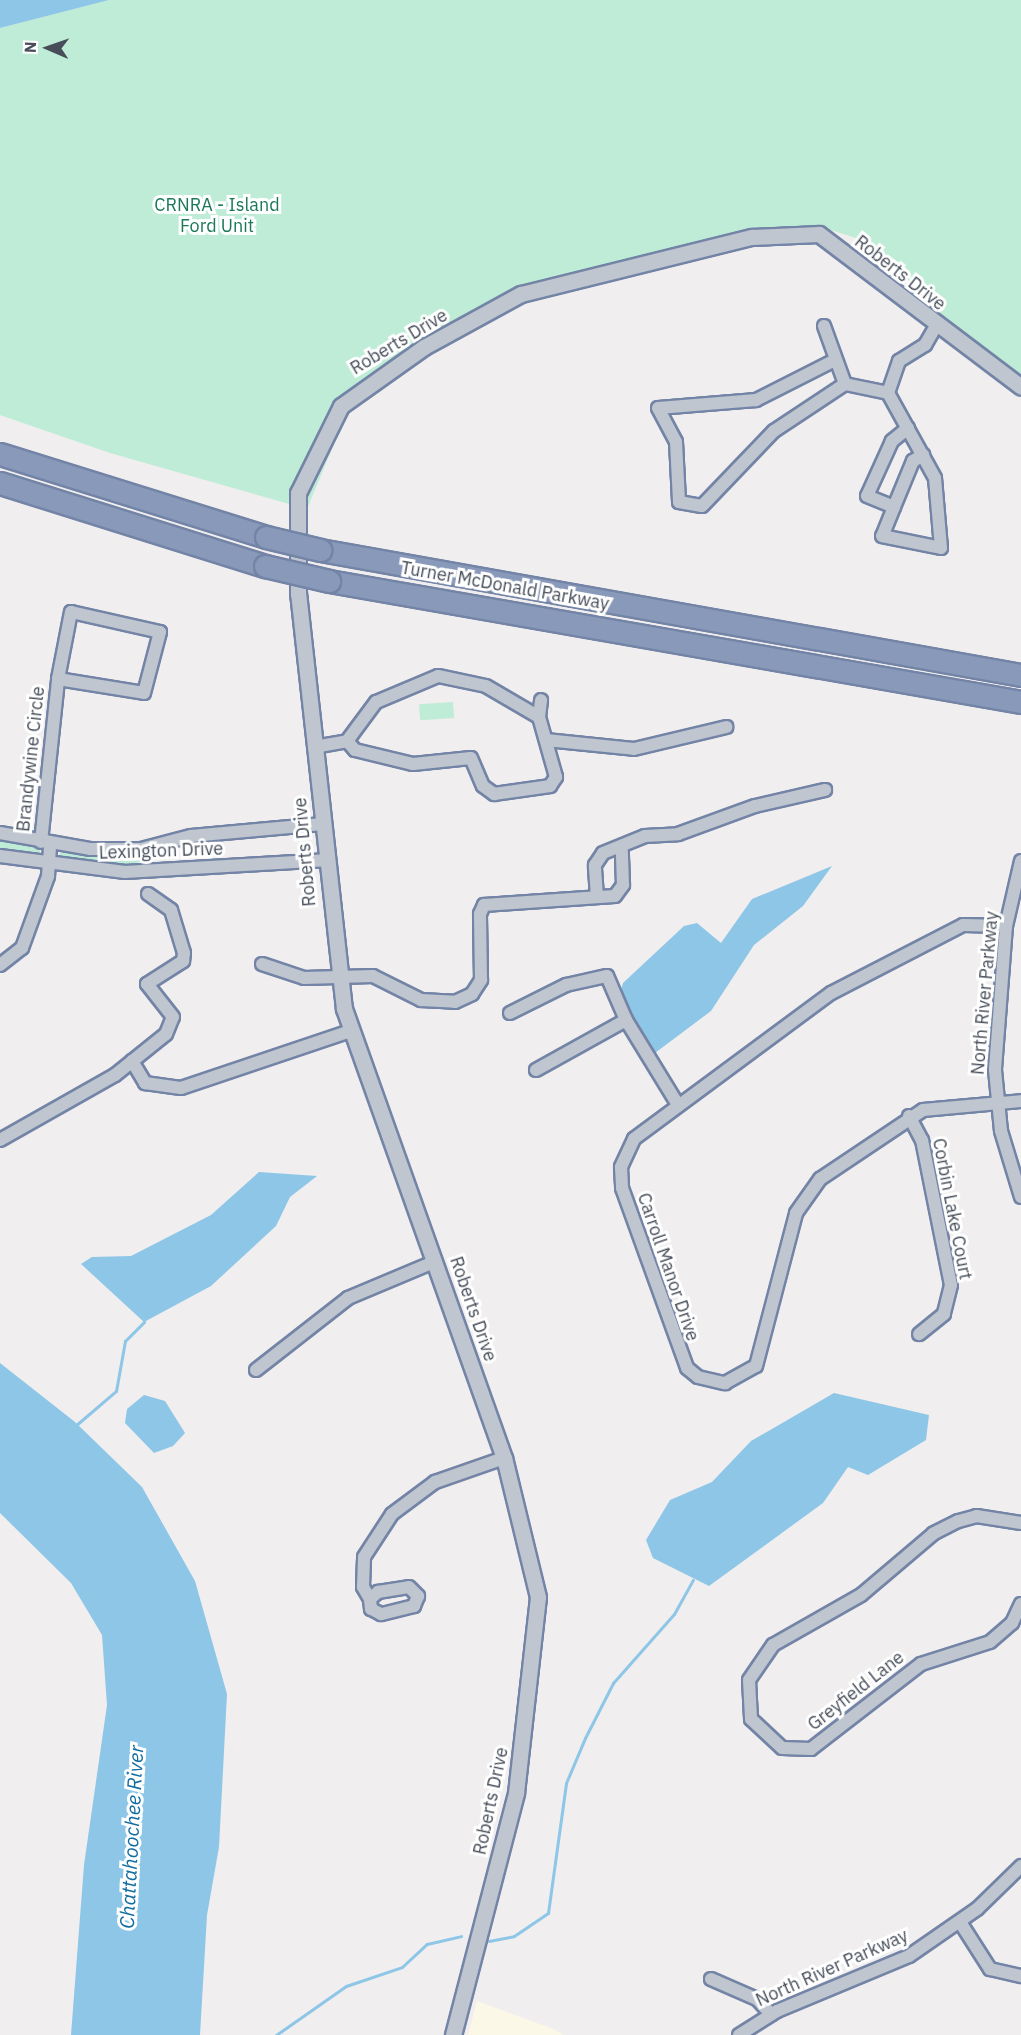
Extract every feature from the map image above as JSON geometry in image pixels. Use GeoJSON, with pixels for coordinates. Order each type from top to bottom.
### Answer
{"type":"FeatureCollection","features":[{"type":"Feature","properties":{"kind":"highway","name":"Turner McDonald Parkway"},"geometry":{"type":"LineString","coordinates":[[0,454],[266,537],[320,550],[1021,675]]}},
{"type":"Feature","properties":{"kind":"highway","name":"Turner McDonald Parkway"},"geometry":{"type":"LineString","coordinates":[[0,483],[266,566],[329,581],[1021,702]]}},
{"type":"Feature","properties":{"kind":"street","name":"Roberts Drive"},"geometry":{"type":"LineString","coordinates":[[453,2035],[516,1792],[538,1620],[534,1573],[504,1458],[436,1261],[350,1031],[339,977],[325,860],[298,594],[298,493],[333,416],[375,377],[521,294],[752,237],[819,234],[936,326],[1021,387]]}},
{"type":"Feature","properties":{"kind":"street"},"geometry":{"type":"LineString","coordinates":[[824,326],[845,384]]}},
{"type":"Feature","properties":{"kind":"street"},"geometry":{"type":"LineString","coordinates":[[888,393],[899,361],[925,345],[936,326]]}},
{"type":"Feature","properties":{"kind":"street"},"geometry":{"type":"LineString","coordinates":[[835,360],[756,400],[658,408],[676,442],[679,502],[702,506],[774,430],[845,384],[888,393],[908,428],[923,455],[935,477],[941,548],[882,536],[913,460],[923,455]]}},
{"type":"Feature","properties":{"kind":"street"},"geometry":{"type":"LineString","coordinates":[[894,507],[867,496],[892,441],[908,428]]}},
{"type":"Feature","properties":{"kind":"street","name":"Brandywine Circle"},"geometry":{"type":"LineString","coordinates":[[51,865],[45,843],[58,679],[71,612],[160,632],[144,693],[58,679]]}},
{"type":"Feature","properties":{"kind":"street"},"geometry":{"type":"LineString","coordinates":[[314,747],[347,741],[375,702],[438,676],[486,686],[539,717]]}},
{"type":"Feature","properties":{"kind":"street"},"geometry":{"type":"LineString","coordinates":[[347,741],[355,750],[413,764],[471,758],[483,786],[494,794],[555,782],[539,717],[541,700]]}},
{"type":"Feature","properties":{"kind":"street"},"geometry":{"type":"LineString","coordinates":[[546,740],[634,748],[726,727]]}},
{"type":"Feature","properties":{"kind":"street"},"geometry":{"type":"LineString","coordinates":[[597,897],[597,860],[621,847],[825,790]]}},
{"type":"Feature","properties":{"kind":"street","name":"Lexington Drive"},"geometry":{"type":"LineString","coordinates":[[0,833],[45,843],[141,849],[191,836],[322,824]]}},
{"type":"Feature","properties":{"kind":"street"},"geometry":{"type":"LineString","coordinates":[[262,964],[304,978],[374,976],[421,1000],[455,1002],[472,994],[481,980],[480,914],[484,905],[597,897],[621,890],[621,847]]}},
{"type":"Feature","properties":{"kind":"street","name":"Lexington Drive"},"geometry":{"type":"LineString","coordinates":[[0,856],[51,865],[125,872],[325,860]]}},
{"type":"Feature","properties":{"kind":"street","name":"North River Parkway"},"geometry":{"type":"LineString","coordinates":[[1021,861],[1006,926],[996,1037],[997,1103],[1021,1197]]}},
{"type":"Feature","properties":{"kind":"street"},"geometry":{"type":"LineString","coordinates":[[0,965],[22,948],[51,865]]}},
{"type":"Feature","properties":{"kind":"street"},"geometry":{"type":"LineString","coordinates":[[0,1140],[132,1061],[166,1034],[173,1017],[147,984],[183,961],[184,952],[171,910],[148,894]]}},
{"type":"Feature","properties":{"kind":"street","name":"Carroll Manor Drive"},"geometry":{"type":"LineString","coordinates":[[1006,926],[963,925],[831,993],[678,1105],[628,1148],[622,1188],[680,1357],[698,1377],[718,1383],[747,1374],[761,1356],[805,1195],[909,1116],[937,1107],[1021,1101]]}},
{"type":"Feature","properties":{"kind":"street"},"geometry":{"type":"LineString","coordinates":[[510,1013],[566,985],[607,976],[626,1020],[678,1105]]}},
{"type":"Feature","properties":{"kind":"street"},"geometry":{"type":"LineString","coordinates":[[536,1070],[626,1020]]}},
{"type":"Feature","properties":{"kind":"street"},"geometry":{"type":"LineString","coordinates":[[132,1061],[145,1083],[181,1088],[350,1031]]}},
{"type":"Feature","properties":{"kind":"street","name":"Corbin Lake Court"},"geometry":{"type":"LineString","coordinates":[[909,1116],[921,1140],[951,1285],[944,1314],[919,1334]]}},
{"type":"Feature","properties":{"kind":"street"},"geometry":{"type":"LineString","coordinates":[[256,1370],[348,1298],[436,1261]]}},
{"type":"Feature","properties":{"kind":"street"},"geometry":{"type":"LineString","coordinates":[[370,1599],[363,1587],[364,1557],[392,1514],[435,1482],[504,1458]]}},
{"type":"Feature","properties":{"kind":"street","name":"Greyfield Lane"},"geometry":{"type":"LineString","coordinates":[[1021,1523],[977,1516],[958,1521],[933,1534],[853,1601],[773,1645],[749,1680],[751,1719],[782,1748],[810,1749],[921,1664],[990,1642],[1012,1623],[1021,1604]]}},
{"type":"Feature","properties":{"kind":"street","name":"North River Parkway"},"geometry":{"type":"LineString","coordinates":[[740,2035],[771,2014],[909,1956],[960,1922],[1021,1866]]}},
{"type":"Feature","properties":{"kind":"street"},"geometry":{"type":"LineString","coordinates":[[960,1922],[990,1969],[1021,1976]]}},
{"type":"Feature","properties":{"kind":"street"},"geometry":{"type":"LineString","coordinates":[[711,1980],[757,1999],[771,2014]]}},
{"type":"Feature","properties":{"kind":"shaded area"},"geometry":{"type":"Polygon","coordinates":[[[477,2001],[556,2030],[563,2035],[468,2035],[477,2001]]]}},
{"type":"Feature","properties":{"kind":"green space","name":"CRNRA - Island Ford Unit"},"geometry":{"type":"Polygon","coordinates":[[[109,0],[1021,0],[1021,389],[988,364],[914,285],[859,239],[815,225],[508,297],[360,381],[307,509],[110,453],[0,415],[0,28],[109,0]]]}},
{"type":"Feature","properties":{"kind":"green space"},"geometry":{"type":"Polygon","coordinates":[[[453,702],[454,718],[420,720],[419,704],[453,702]]]}},
{"type":"Feature","properties":{"kind":"green space"},"geometry":{"type":"Polygon","coordinates":[[[0,837],[40,848],[40,855],[0,850],[0,837]]]}},
{"type":"Feature","properties":{"kind":"green space"},"geometry":{"type":"Polygon","coordinates":[[[61,851],[136,854],[142,862],[105,867],[58,860],[61,851]]]}},
{"type":"Feature","properties":{"kind":"water"},"geometry":{"type":"Polygon","coordinates":[[[0,0],[109,0],[0,28],[0,0]]]}},
{"type":"Feature","properties":{"kind":"water"},"geometry":{"type":"Polygon","coordinates":[[[832,866],[803,906],[754,945],[711,1011],[651,1056],[619,997],[623,983],[684,926],[697,923],[721,943],[752,899],[832,866]]]}},
{"type":"Feature","properties":{"kind":"water"},"geometry":{"type":"Polygon","coordinates":[[[259,1172],[317,1176],[290,1197],[276,1226],[211,1286],[144,1322],[81,1264],[92,1257],[131,1256],[211,1215],[259,1172]]]}},
{"type":"Feature","properties":{"kind":"water","name":"Chattahoochee River"},"geometry":{"type":"Polygon","coordinates":[[[0,1363],[75,1422],[142,1487],[195,1581],[227,1694],[219,1847],[207,1915],[200,2035],[71,2035],[84,1865],[107,1705],[102,1635],[71,1583],[0,1513],[0,1363]]]}},
{"type":"Feature","properties":{"kind":"water"},"geometry":{"type":"Polygon","coordinates":[[[834,1393],[929,1415],[926,1440],[868,1475],[848,1467],[823,1503],[709,1586],[653,1558],[646,1540],[670,1500],[712,1482],[751,1441],[834,1393]]]}},
{"type":"Feature","properties":{"kind":"water"},"geometry":{"type":"Polygon","coordinates":[[[144,1395],[165,1401],[185,1433],[173,1446],[154,1453],[125,1423],[127,1409],[144,1395]]]}},
{"type":"Feature","properties":{"kind":"waterway"},"geometry":{"type":"LineString","coordinates":[[75,1426],[116,1391],[125,1341],[144,1322]]}},
{"type":"Feature","properties":{"kind":"waterway"},"geometry":{"type":"LineString","coordinates":[[489,1941],[514,1936],[548,1913],[566,1783],[585,1738],[613,1683],[674,1614],[693,1580]]}},
{"type":"Feature","properties":{"kind":"waterway"},"geometry":{"type":"LineString","coordinates":[[276,2035],[346,1986],[402,1967],[427,1944],[461,1936]]}}]}
